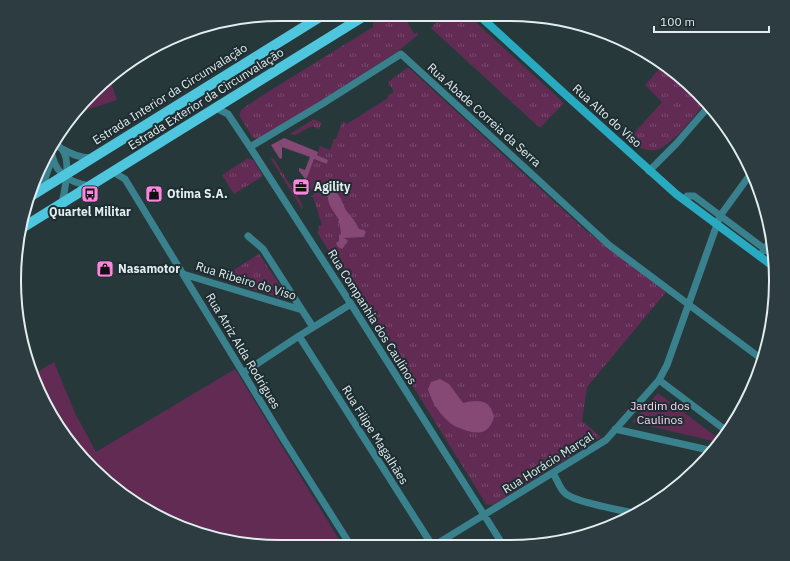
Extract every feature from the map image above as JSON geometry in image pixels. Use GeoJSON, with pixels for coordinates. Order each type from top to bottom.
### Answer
{"type":"FeatureCollection","features":[{"type":"Feature","properties":{"kind":"main road","name":"Estrada Interior da Circunvalação"},"geometry":{"type":"LineString","coordinates":[[37,193],[313,21]]}},
{"type":"Feature","properties":{"kind":"main road","name":"Estrada Exterior da Circunvalação"},"geometry":{"type":"LineString","coordinates":[[27,225],[356,21]]}},
{"type":"Feature","properties":{"kind":"main road","name":"Rua Alto do Viso"},"geometry":{"type":"LineString","coordinates":[[485,21],[649,171],[676,194],[768,263]]}},
{"type":"Feature","properties":{"kind":"street","name":"Rua Abade Correia da Serra"},"geometry":{"type":"LineString","coordinates":[[250,147],[401,54],[609,245],[688,304]]}},
{"type":"Feature","properties":{"kind":"street","name":"Rua Companhia dos Caulinos"},"geometry":{"type":"LineString","coordinates":[[216,108],[228,114],[250,147],[500,540]]}},
{"type":"Feature","properties":{"kind":"street"},"geometry":{"type":"LineString","coordinates":[[649,171],[676,144],[706,110]]}},
{"type":"Feature","properties":{"kind":"street"},"geometry":{"type":"LineString","coordinates":[[59,147],[76,156],[91,158]]}},
{"type":"Feature","properties":{"kind":"street"},"geometry":{"type":"LineString","coordinates":[[62,149],[67,166],[65,175],[66,186],[62,203]]}},
{"type":"Feature","properties":{"kind":"street"},"geometry":{"type":"LineString","coordinates":[[52,158],[59,171],[72,181],[90,186]]}},
{"type":"Feature","properties":{"kind":"street"},"geometry":{"type":"LineString","coordinates":[[41,190],[52,159]]}},
{"type":"Feature","properties":{"kind":"street","name":"Rua Atriz Alda Rodrigues"},"geometry":{"type":"LineString","coordinates":[[113,172],[125,179],[243,373],[347,540]]}},
{"type":"Feature","properties":{"kind":"street","name":"Rua Horácio Marçal"},"geometry":{"type":"LineString","coordinates":[[443,540],[606,440],[659,380],[667,365],[720,216],[748,178]]}},
{"type":"Feature","properties":{"kind":"street"},"geometry":{"type":"LineString","coordinates":[[684,200],[687,196],[694,196],[765,249]]}},
{"type":"Feature","properties":{"kind":"street","name":"Rua Ribeiro do Viso"},"geometry":{"type":"LineString","coordinates":[[248,236],[263,249],[313,327]]}},
{"type":"Feature","properties":{"kind":"street"},"geometry":{"type":"LineString","coordinates":[[759,256],[767,246]]}},
{"type":"Feature","properties":{"kind":"street","name":"Rua Ribeiro do Viso"},"geometry":{"type":"LineString","coordinates":[[183,274],[302,310]]}},
{"type":"Feature","properties":{"kind":"street"},"geometry":{"type":"LineString","coordinates":[[243,373],[351,304]]}},
{"type":"Feature","properties":{"kind":"street"},"geometry":{"type":"LineString","coordinates":[[688,304],[758,356]]}},
{"type":"Feature","properties":{"kind":"street","name":"Rua Filipe Magalhães"},"geometry":{"type":"LineString","coordinates":[[300,336],[429,540]]}},
{"type":"Feature","properties":{"kind":"street"},"geometry":{"type":"LineString","coordinates":[[659,380],[723,428]]}},
{"type":"Feature","properties":{"kind":"street"},"geometry":{"type":"LineString","coordinates":[[615,429],[707,450]]}},
{"type":"Feature","properties":{"kind":"street"},"geometry":{"type":"LineString","coordinates":[[553,473],[567,495],[579,500],[627,512]]}},
{"type":"Feature","properties":{"kind":"green space"},"geometry":{"type":"Polygon","coordinates":[[[373,21],[407,21],[414,34],[418,32],[418,35],[397,52],[284,124],[258,139],[253,138],[239,115],[242,109],[373,27],[373,21]]]}},
{"type":"Feature","properties":{"kind":"green space"},"geometry":{"type":"Polygon","coordinates":[[[437,21],[474,21],[564,103],[540,128],[431,28],[437,21]]]}},
{"type":"Feature","properties":{"kind":"green space"},"geometry":{"type":"Polygon","coordinates":[[[409,68],[585,230],[666,292],[587,387],[582,421],[601,437],[493,505],[486,504],[317,232],[319,230],[318,227],[322,225],[313,197],[310,197],[314,194],[306,180],[314,159],[327,164],[328,160],[317,155],[320,146],[330,150],[344,121],[347,124],[388,98],[387,96],[394,92],[388,82],[409,68]]]}},
{"type":"Feature","properties":{"kind":"green space"},"geometry":{"type":"Polygon","coordinates":[[[659,69],[681,85],[702,106],[676,136],[656,150],[648,150],[633,146],[627,141],[662,102],[645,85],[659,69]]]}},
{"type":"Feature","properties":{"kind":"green space"},"geometry":{"type":"Polygon","coordinates":[[[111,83],[117,100],[84,111],[111,83]]]}},
{"type":"Feature","properties":{"kind":"green space"},"geometry":{"type":"Polygon","coordinates":[[[314,119],[322,123],[319,129],[312,126],[295,135],[290,134],[314,119]]]}},
{"type":"Feature","properties":{"kind":"green space"},"geometry":{"type":"Polygon","coordinates":[[[248,158],[253,160],[263,176],[234,194],[222,175],[248,158]]]}},
{"type":"Feature","properties":{"kind":"green space"},"geometry":{"type":"Polygon","coordinates":[[[273,158],[301,202],[303,209],[271,159],[273,158]]]}},
{"type":"Feature","properties":{"kind":"green space"},"geometry":{"type":"Polygon","coordinates":[[[259,254],[285,293],[283,297],[281,298],[235,284],[229,273],[259,254]]]}},
{"type":"Feature","properties":{"kind":"green space"},"geometry":{"type":"Polygon","coordinates":[[[54,362],[75,413],[96,452],[235,369],[339,540],[280,540],[247,538],[230,535],[181,520],[151,505],[109,476],[85,452],[56,410],[38,372],[54,362]]]}},
{"type":"Feature","properties":{"kind":"green space","name":"Jardim dos Caulinos"},"geometry":{"type":"Polygon","coordinates":[[[658,393],[716,437],[713,441],[632,422],[658,393]]]}},
{"type":"Feature","properties":{"kind":"shaded area"},"geometry":{"type":"Polygon","coordinates":[[[284,138],[318,152],[317,155],[328,160],[327,164],[314,159],[306,180],[299,171],[299,168],[305,170],[310,157],[282,147],[282,158],[280,159],[271,145],[284,138]]]}},
{"type":"Feature","properties":{"kind":"shaded area"},"geometry":{"type":"Polygon","coordinates":[[[333,191],[340,197],[346,210],[359,229],[366,232],[364,237],[343,238],[348,241],[342,249],[338,247],[336,243],[339,241],[339,235],[341,234],[340,225],[338,222],[339,220],[328,200],[328,192],[333,191]]]}},
{"type":"Feature","properties":{"kind":"shaded area"},"geometry":{"type":"Polygon","coordinates":[[[440,379],[449,384],[463,403],[478,401],[486,403],[489,406],[494,417],[492,423],[486,430],[477,433],[467,431],[451,424],[440,413],[435,406],[428,389],[431,382],[440,379]]]}},
{"type":"Feature","properties":{"kind":"place","name":"Agility"},"geometry":{"type":"Point","coordinates":[301,187]}},
{"type":"Feature","properties":{"kind":"place","name":"Quartel Militar"},"geometry":{"type":"Point","coordinates":[90,194]}},
{"type":"Feature","properties":{"kind":"place","name":"Otima S.A."},"geometry":{"type":"Point","coordinates":[154,194]}},
{"type":"Feature","properties":{"kind":"place","name":"Nasamotor"},"geometry":{"type":"Point","coordinates":[105,269]}}]}
